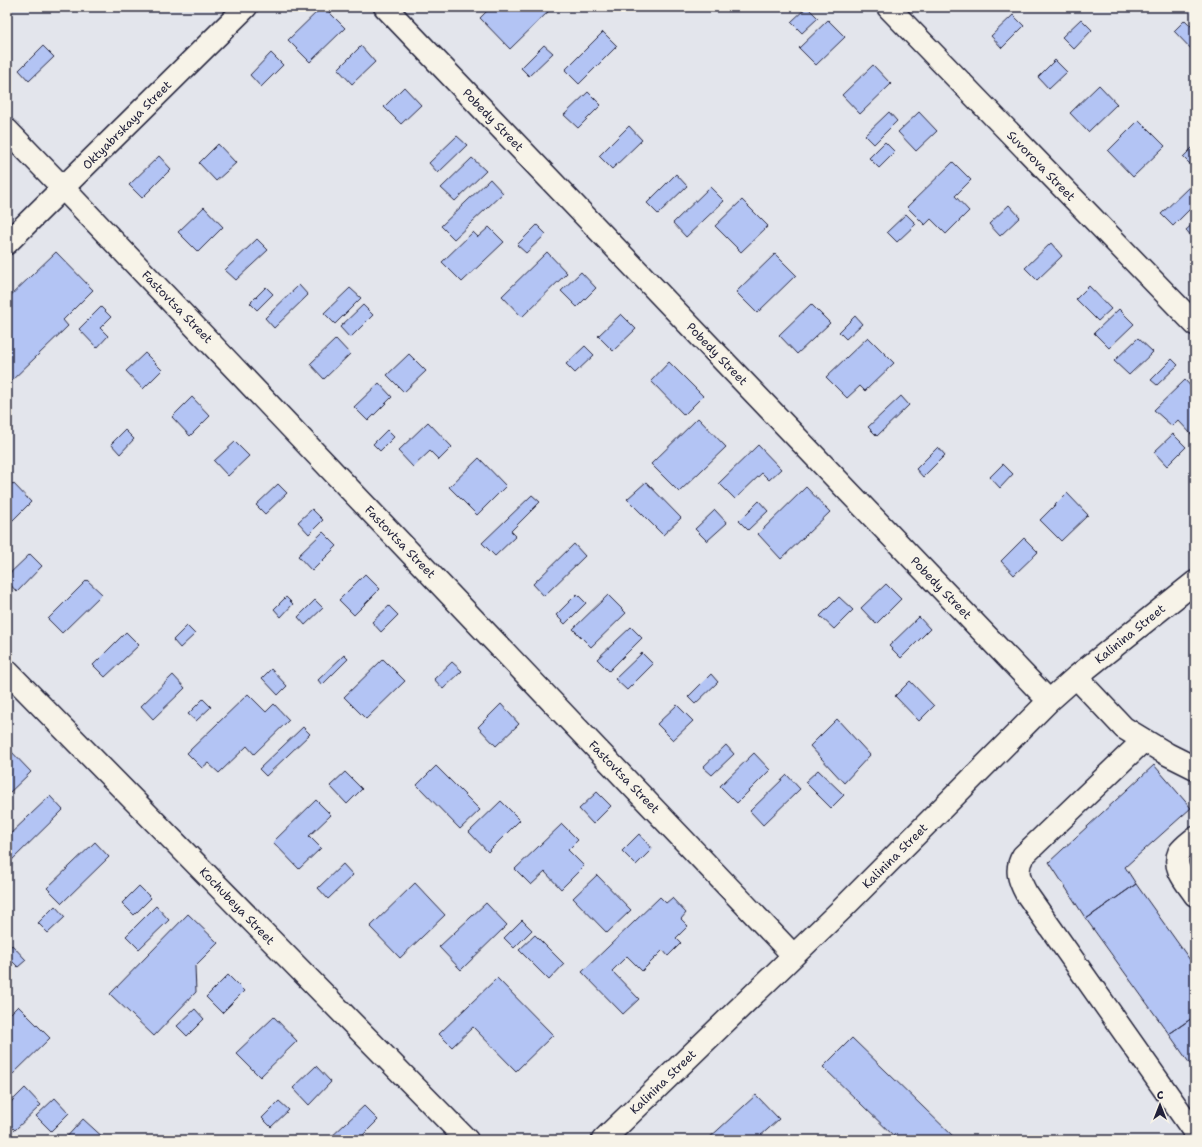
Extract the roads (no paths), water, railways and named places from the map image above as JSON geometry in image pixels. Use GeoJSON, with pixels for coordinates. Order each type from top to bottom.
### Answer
{"type":"FeatureCollection","features":[{"type":"Feature","properties":{"kind":"street","name":"Oktyabrskaya Street"},"geometry":{"type":"LineString","coordinates":[[7,243],[246,7]]}},
{"type":"Feature","properties":{"kind":"street","name":"Pobedy Street"},"geometry":{"type":"LineString","coordinates":[[385,7],[1049,701]]}},
{"type":"Feature","properties":{"kind":"street","name":"Suvorova Street"},"geometry":{"type":"LineString","coordinates":[[888,7],[1195,324]]}},
{"type":"Feature","properties":{"kind":"street","name":"Fastovtsa Street"},"geometry":{"type":"LineString","coordinates":[[7,130],[64,188],[793,955]]}},
{"type":"Feature","properties":{"kind":"street","name":"Kalinina Street"},"geometry":{"type":"LineString","coordinates":[[603,1140],[843,908],[1049,701],[1076,677],[1195,582]]}},
{"type":"Feature","properties":{"kind":"street","name":"Kochubeya Street"},"geometry":{"type":"LineString","coordinates":[[7,671],[467,1140]]}},
{"type":"Feature","properties":{"kind":"street"},"geometry":{"type":"LineString","coordinates":[[1076,677],[1124,728],[1167,754],[1195,768]]}},
{"type":"Feature","properties":{"kind":"street"},"geometry":{"type":"LineString","coordinates":[[1144,740],[1023,856],[1018,864],[1019,872],[1021,884],[1026,893],[1195,1133]]}},
{"type":"Feature","properties":{"kind":"street"},"geometry":{"type":"LineString","coordinates":[[1195,838],[1180,852],[1177,862],[1180,874],[1195,895]]}}]}
